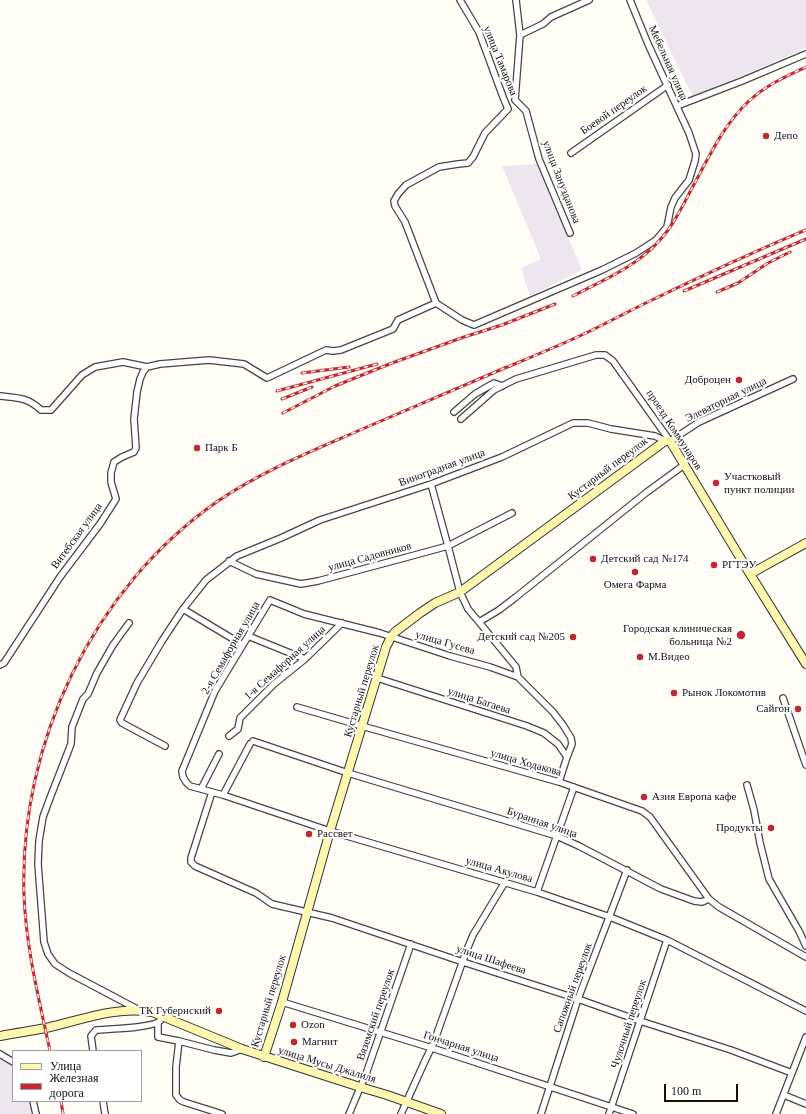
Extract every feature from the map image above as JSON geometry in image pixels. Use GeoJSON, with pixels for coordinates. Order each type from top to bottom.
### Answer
{"type":"FeatureCollection","features":[{"type":"Feature","properties":{"kind":"street","name":"улица Тамарова"},"geometry":{"type":"LineString","coordinates":[[460,0],[479,32],[508,109]]}},
{"type":"Feature","properties":{"kind":"street"},"geometry":{"type":"LineString","coordinates":[[515,100],[520,35],[516,0]]}},
{"type":"Feature","properties":{"kind":"street"},"geometry":{"type":"LineString","coordinates":[[520,35],[543,24],[551,17],[589,0]]}},
{"type":"Feature","properties":{"kind":"street","name":"Мебельная улица"},"geometry":{"type":"LineString","coordinates":[[436,303],[462,320],[474,325],[602,270],[636,253],[656,240],[667,226],[671,207],[675,198],[688,180],[696,154],[689,133],[648,44],[630,0]]}},
{"type":"Feature","properties":{"kind":"street"},"geometry":{"type":"LineString","coordinates":[[677,106],[806,54]]}},
{"type":"Feature","properties":{"kind":"street","name":"Боевой переулок"},"geometry":{"type":"LineString","coordinates":[[571,153],[668,85]]}},
{"type":"Feature","properties":{"kind":"street","name":"улица Тамарова"},"geometry":{"type":"LineString","coordinates":[[436,303],[405,222],[395,206],[394,201],[406,185],[439,167],[468,163],[473,157],[485,133],[515,100]]}},
{"type":"Feature","properties":{"kind":"street","name":"улица Занузданова"},"geometry":{"type":"LineString","coordinates":[[515,100],[526,111],[539,159],[570,234]]}},
{"type":"Feature","properties":{"kind":"street"},"geometry":{"type":"LineString","coordinates":[[0,396],[24,398],[34,403],[41,410],[50,410],[82,375],[95,367],[123,362],[147,367],[160,364],[209,360],[244,364],[267,378],[326,350],[341,350],[393,329],[398,320],[436,303]]}},
{"type":"Feature","properties":{"kind":"street","name":"проезд Коммунаров"},"geometry":{"type":"LineString","coordinates":[[502,386],[516,379],[596,355],[606,355],[613,361],[620,369],[684,465],[806,664]]}},
{"type":"Feature","properties":{"kind":"street","name":"Витебская улица"},"geometry":{"type":"LineString","coordinates":[[0,665],[4,663],[60,577],[100,524],[116,499],[111,482],[111,473],[114,462],[134,452],[136,448],[134,419],[137,392],[140,378],[147,367]]}},
{"type":"Feature","properties":{"kind":"street","name":"Элеваторная улица"},"geometry":{"type":"LineString","coordinates":[[667,441],[699,422],[793,379]]}},
{"type":"Feature","properties":{"kind":"street"},"geometry":{"type":"LineString","coordinates":[[454,412],[475,394],[494,383],[502,386]]}},
{"type":"Feature","properties":{"kind":"street"},"geometry":{"type":"LineString","coordinates":[[461,419],[494,390],[502,386]]}},
{"type":"Feature","properties":{"kind":"street","name":"Виноградная улица"},"geometry":{"type":"LineString","coordinates":[[165,746],[122,723],[120,720],[138,683],[162,640],[183,609],[206,580],[237,556],[320,520],[431,484],[502,457],[573,424],[588,423],[611,429],[655,436],[667,441]]}},
{"type":"Feature","properties":{"kind":"street","name":"Кустарный переулок"},"geometry":{"type":"LineString","coordinates":[[264,1057],[282,1002],[330,831],[386,646],[391,637],[395,632],[435,603],[460,592],[667,441]]}},
{"type":"Feature","properties":{"kind":"street"},"geometry":{"type":"LineString","coordinates":[[479,622],[499,610],[516,597],[647,492],[684,465]]}},
{"type":"Feature","properties":{"kind":"street"},"geometry":{"type":"LineString","coordinates":[[431,484],[460,592],[468,609],[516,667],[518,677]]}},
{"type":"Feature","properties":{"kind":"street","name":"улица Садовников"},"geometry":{"type":"LineString","coordinates":[[229,561],[256,574],[301,584],[318,581],[448,546],[512,513]]}},
{"type":"Feature","properties":{"kind":"street"},"geometry":{"type":"LineString","coordinates":[[750,574],[806,543]]}},
{"type":"Feature","properties":{"kind":"street","name":"улица Гусева"},"geometry":{"type":"LineString","coordinates":[[270,600],[304,614],[391,637],[518,677],[553,712],[571,738],[572,744],[559,782]]}},
{"type":"Feature","properties":{"kind":"street","name":"2-я Семафорная улица"},"geometry":{"type":"LineString","coordinates":[[182,771],[215,691],[270,600]]}},
{"type":"Feature","properties":{"kind":"street"},"geometry":{"type":"LineString","coordinates":[[183,609],[243,645]]}},
{"type":"Feature","properties":{"kind":"street","name":"1-я Семафорная улица"},"geometry":{"type":"LineString","coordinates":[[229,736],[238,729],[240,718],[274,684],[305,659],[342,623]]}},
{"type":"Feature","properties":{"kind":"street"},"geometry":{"type":"LineString","coordinates":[[129,624],[112,645],[88,694],[83,699],[72,727],[71,744],[43,818],[39,841],[38,864],[44,942],[48,954],[55,964],[139,1010]]}},
{"type":"Feature","properties":{"kind":"street"},"geometry":{"type":"LineString","coordinates":[[248,636],[305,659]]}},
{"type":"Feature","properties":{"kind":"street","name":"улица Багаева"},"geometry":{"type":"LineString","coordinates":[[377,678],[527,726],[544,733],[558,744],[567,757]]}},
{"type":"Feature","properties":{"kind":"street"},"geometry":{"type":"LineString","coordinates":[[783,698],[806,765]]}},
{"type":"Feature","properties":{"kind":"street","name":"улица Ходакова"},"geometry":{"type":"LineString","coordinates":[[297,707],[559,782],[636,808],[650,817],[709,899]]}},
{"type":"Feature","properties":{"kind":"street","name":"Буранная улица"},"geometry":{"type":"LineString","coordinates":[[223,795],[252,742],[348,773],[557,836],[662,889],[694,901],[702,902],[709,899]]}},
{"type":"Feature","properties":{"kind":"street"},"geometry":{"type":"LineString","coordinates":[[201,789],[219,754]]}},
{"type":"Feature","properties":{"kind":"street","name":"улица Акулова"},"geometry":{"type":"LineString","coordinates":[[182,771],[183,777],[190,786],[223,795],[330,831],[505,882],[610,917],[667,940],[806,1011]]}},
{"type":"Feature","properties":{"kind":"street"},"geometry":{"type":"LineString","coordinates":[[747,785],[769,879],[806,946]]}},
{"type":"Feature","properties":{"kind":"street"},"geometry":{"type":"LineString","coordinates":[[537,892],[574,787]]}},
{"type":"Feature","properties":{"kind":"street","name":"улица Шафеева"},"geometry":{"type":"LineString","coordinates":[[212,792],[191,862],[195,866],[256,893],[272,904],[332,918],[578,999],[640,1021],[732,1050],[792,1073]]}},
{"type":"Feature","properties":{"kind":"street","name":"Сапожный переулок"},"geometry":{"type":"LineString","coordinates":[[541,1114],[578,999],[627,870]]}},
{"type":"Feature","properties":{"kind":"street"},"geometry":{"type":"LineString","coordinates":[[401,1114],[432,1048],[473,936],[505,882]]}},
{"type":"Feature","properties":{"kind":"street"},"geometry":{"type":"LineString","coordinates":[[709,899],[719,907],[806,957]]}},
{"type":"Feature","properties":{"kind":"street","name":"Чулочный переулок"},"geometry":{"type":"LineString","coordinates":[[609,1114],[667,940]]}},
{"type":"Feature","properties":{"kind":"street","name":"Вяземский переулок"},"geometry":{"type":"LineString","coordinates":[[349,1114],[366,1074],[411,944]]}},
{"type":"Feature","properties":{"kind":"street","name":"Гончарная улица"},"geometry":{"type":"LineString","coordinates":[[282,1002],[432,1048],[633,1114]]}},
{"type":"Feature","properties":{"kind":"street","name":"улица Мусы Джалиля"},"geometry":{"type":"LineString","coordinates":[[0,1036],[30,1031],[111,1012],[139,1010],[152,1012],[264,1057],[441,1114]]}},
{"type":"Feature","properties":{"kind":"street"},"geometry":{"type":"LineString","coordinates":[[93,1050],[91,1036],[96,1030],[139,1027],[158,1023],[165,1017]]}},
{"type":"Feature","properties":{"kind":"street"},"geometry":{"type":"LineString","coordinates":[[158,1023],[158,1037],[231,1053],[242,1049]]}},
{"type":"Feature","properties":{"kind":"street"},"geometry":{"type":"LineString","coordinates":[[776,1114],[806,1037]]}},
{"type":"Feature","properties":{"kind":"street"},"geometry":{"type":"LineString","coordinates":[[178,1041],[176,1095],[184,1102],[222,1114]]}},
{"type":"Feature","properties":{"kind":"street"},"geometry":{"type":"LineString","coordinates":[[0,1054],[12,1061]]}},
{"type":"Feature","properties":{"kind":"street"},"geometry":{"type":"LineString","coordinates":[[784,1095],[806,1104]]}},
{"type":"Feature","properties":{"kind":"street"},"geometry":{"type":"LineString","coordinates":[[32,1102],[36,1114]]}},
{"type":"Feature","properties":{"kind":"street"},"geometry":{"type":"LineString","coordinates":[[103,1102],[105,1114]]}},
{"type":"Feature","properties":{"kind":"shaded area"},"geometry":{"type":"Polygon","coordinates":[[[646,0],[806,0],[806,48],[693,97],[646,0]]]}},
{"type":"Feature","properties":{"kind":"shaded area"},"geometry":{"type":"Polygon","coordinates":[[[537,164],[582,270],[530,296],[521,268],[541,259],[502,166],[537,164]]]}},
{"type":"Feature","properties":{"kind":"shaded area"},"geometry":{"type":"Polygon","coordinates":[[[0,1058],[12,1067],[12,1102],[29,1102],[32,1114],[0,1114],[0,1058]]]}},
{"type":"Feature","properties":{"kind":"railway"},"geometry":{"type":"LineString","coordinates":[[573,296],[630,266],[650,250],[673,223],[717,143],[740,110],[755,96],[769,86],[806,67]]}},
{"type":"Feature","properties":{"kind":"railway"},"geometry":{"type":"LineString","coordinates":[[50,1050],[37,993],[25,915],[24,895],[26,838],[35,782],[50,726],[72,674],[100,624],[134,578],[174,537],[218,501],[252,480],[324,446],[566,342],[708,273],[806,230]]}},
{"type":"Feature","properties":{"kind":"railway"},"geometry":{"type":"LineString","coordinates":[[684,291],[806,239]]}},
{"type":"Feature","properties":{"kind":"railway"},"geometry":{"type":"LineString","coordinates":[[717,292],[738,283],[768,263],[790,252]]}},
{"type":"Feature","properties":{"kind":"railway"},"geometry":{"type":"LineString","coordinates":[[283,413],[335,386],[392,363],[502,325],[555,304]]}},
{"type":"Feature","properties":{"kind":"railway"},"geometry":{"type":"LineString","coordinates":[[277,391],[377,364]]}},
{"type":"Feature","properties":{"kind":"railway"},"geometry":{"type":"LineString","coordinates":[[302,373],[349,367]]}},
{"type":"Feature","properties":{"kind":"railway"},"geometry":{"type":"LineString","coordinates":[[282,399],[312,387]]}},
{"type":"Feature","properties":{"kind":"railway"},"geometry":{"type":"LineString","coordinates":[[61,1102],[63,1114]]}},
{"type":"Feature","properties":{"kind":"place","name":"Депо"},"geometry":{"type":"Point","coordinates":[766,136]}},
{"type":"Feature","properties":{"kind":"place","name":"Доброцен"},"geometry":{"type":"Point","coordinates":[739,380]}},
{"type":"Feature","properties":{"kind":"place","name":"Парк Б"},"geometry":{"type":"Point","coordinates":[197,448]}},
{"type":"Feature","properties":{"kind":"place","name":"Участковый пункт полиции"},"geometry":{"type":"Point","coordinates":[716,483]}},
{"type":"Feature","properties":{"kind":"place","name":"Детский сад №174"},"geometry":{"type":"Point","coordinates":[593,559]}},
{"type":"Feature","properties":{"kind":"place","name":"РГТЭУ"},"geometry":{"type":"Point","coordinates":[714,565]}},
{"type":"Feature","properties":{"kind":"place","name":"Омега Фарма"},"geometry":{"type":"Point","coordinates":[635,572]}},
{"type":"Feature","properties":{"kind":"place","name":"Городская клиническая больница №2"},"geometry":{"type":"Point","coordinates":[741,635]}},
{"type":"Feature","properties":{"kind":"place","name":"Детский сад №205"},"geometry":{"type":"Point","coordinates":[573,637]}},
{"type":"Feature","properties":{"kind":"place","name":"М.Видео"},"geometry":{"type":"Point","coordinates":[640,657]}},
{"type":"Feature","properties":{"kind":"place","name":"Рынок Локомотив"},"geometry":{"type":"Point","coordinates":[674,693]}},
{"type":"Feature","properties":{"kind":"place","name":"Сайгон"},"geometry":{"type":"Point","coordinates":[798,709]}},
{"type":"Feature","properties":{"kind":"place","name":"Азия Европа кафе"},"geometry":{"type":"Point","coordinates":[644,797]}},
{"type":"Feature","properties":{"kind":"place","name":"Продукты"},"geometry":{"type":"Point","coordinates":[771,828]}},
{"type":"Feature","properties":{"kind":"place","name":"Рассвет"},"geometry":{"type":"Point","coordinates":[309,834]}},
{"type":"Feature","properties":{"kind":"place","name":"ТК Губернский"},"geometry":{"type":"Point","coordinates":[219,1011]}},
{"type":"Feature","properties":{"kind":"place","name":"Ozon"},"geometry":{"type":"Point","coordinates":[293,1025]}},
{"type":"Feature","properties":{"kind":"place","name":"Магнит"},"geometry":{"type":"Point","coordinates":[294,1042]}}]}
